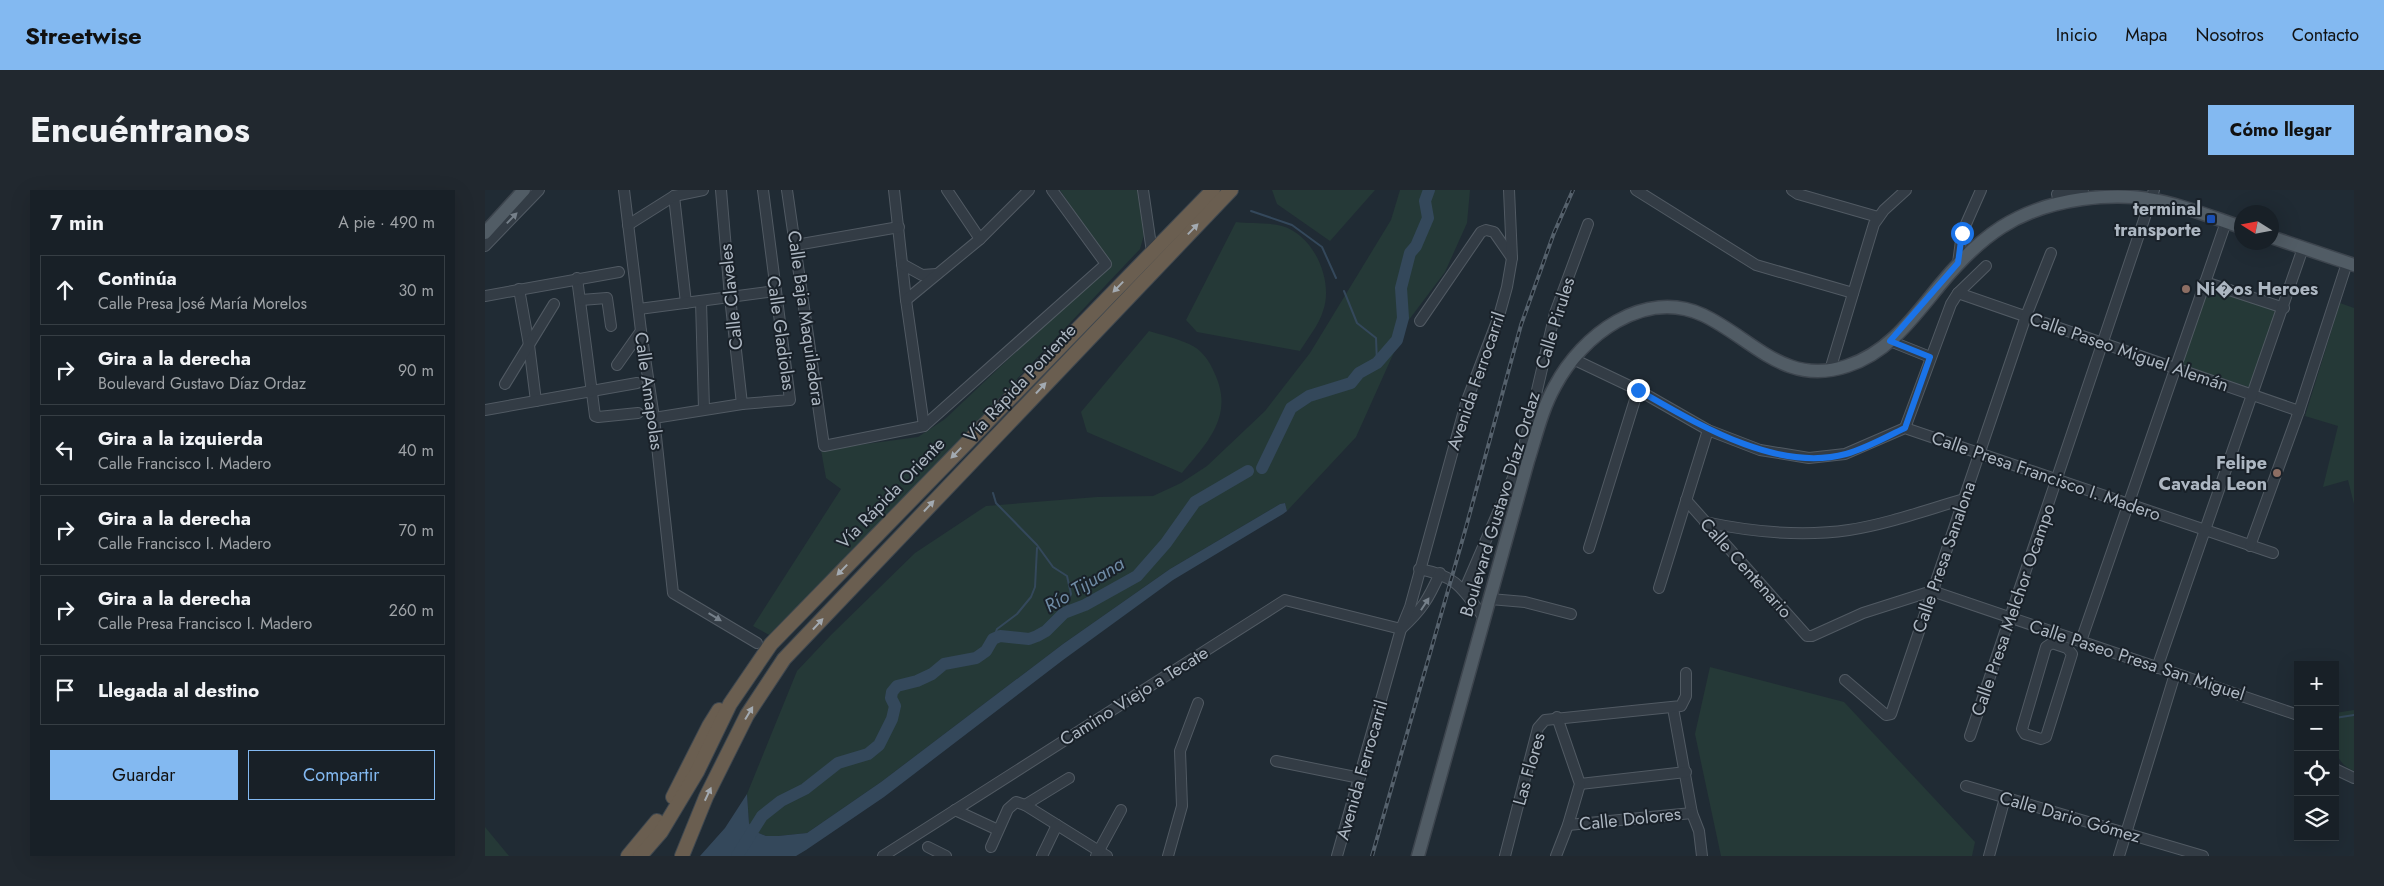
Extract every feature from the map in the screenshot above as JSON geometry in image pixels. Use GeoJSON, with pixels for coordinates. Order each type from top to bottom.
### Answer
{"type":"FeatureCollection","features":[{"type":"Feature","properties":{"kind":"highway","name":"Vía Rápida Oriente"},"geometry":{"type":"LineString","coordinates":[[640,856],[666,823],[697,772],[730,704],[771,644],[1213,190]]}},
{"type":"Feature","properties":{"kind":"highway","name":"Vía Rápida Poniente"},"geometry":{"type":"LineString","coordinates":[[682,856],[706,797],[747,714],[784,659],[1231,190]]}},
{"type":"Feature","properties":{"kind":"highway"},"geometry":{"type":"LineString","coordinates":[[628,856],[653,827],[671,801],[709,726],[753,659],[757,642]]}},
{"type":"Feature","properties":{"kind":"main road"},"geometry":{"type":"LineString","coordinates":[[485,233],[524,190]]}},
{"type":"Feature","properties":{"kind":"main road","name":"Boulevard Gustavo Díaz Ordaz"},"geometry":{"type":"LineString","coordinates":[[1418,856],[1490,599],[1525,460],[1548,401],[1561,376],[1573,358],[1596,336],[1617,320],[1641,310],[1664,306],[1685,308],[1704,315],[1779,363],[1801,368],[1830,370],[1861,360],[1890,341],[1958,263],[1985,238],[2013,219],[2059,202],[2133,193],[2152,195],[2234,225]]}},
{"type":"Feature","properties":{"kind":"main road"},"geometry":{"type":"LineString","coordinates":[[2279,240],[2351,264]]}},
{"type":"Feature","properties":{"kind":"street"},"geometry":{"type":"LineString","coordinates":[[485,246],[539,190]]}},
{"type":"Feature","properties":{"kind":"street","name":"Calle Amapolas"},"geometry":{"type":"LineString","coordinates":[[624,190],[641,331],[654,418],[673,593],[757,642]]}},
{"type":"Feature","properties":{"kind":"street"},"geometry":{"type":"LineString","coordinates":[[628,225],[674,196],[703,190]]}},
{"type":"Feature","properties":{"kind":"street","name":"Calle Claveles"},"geometry":{"type":"LineString","coordinates":[[721,190],[742,404]]}},
{"type":"Feature","properties":{"kind":"street","name":"Calle Gladiolas"},"geometry":{"type":"LineString","coordinates":[[654,418],[704,409],[790,400],[763,190]]}},
{"type":"Feature","properties":{"kind":"street","name":"Calle Baja Maquiladora"},"geometry":{"type":"LineString","coordinates":[[787,190],[824,446],[924,426]]}},
{"type":"Feature","properties":{"kind":"street"},"geometry":{"type":"LineString","coordinates":[[894,190],[906,300],[924,426]]}},
{"type":"Feature","properties":{"kind":"street"},"geometry":{"type":"LineString","coordinates":[[947,190],[980,239]]}},
{"type":"Feature","properties":{"kind":"street"},"geometry":{"type":"LineString","coordinates":[[906,300],[980,239],[1029,190]]}},
{"type":"Feature","properties":{"kind":"street"},"geometry":{"type":"LineString","coordinates":[[924,426],[1106,264],[1052,190]]}},
{"type":"Feature","properties":{"kind":"street"},"geometry":{"type":"LineString","coordinates":[[1143,190],[1152,252]]}},
{"type":"Feature","properties":{"kind":"street","name":"Avenida Ferrocarril"},"geometry":{"type":"LineString","coordinates":[[1337,856],[1401,629],[1410,607],[1466,403],[1499,316],[1512,258],[1509,190]]}},
{"type":"Feature","properties":{"kind":"street"},"geometry":{"type":"LineString","coordinates":[[1636,190],[1756,265],[1853,293]]}},
{"type":"Feature","properties":{"kind":"street"},"geometry":{"type":"LineString","coordinates":[[1830,370],[1878,216],[1906,190]]}},
{"type":"Feature","properties":{"kind":"street"},"geometry":{"type":"LineString","coordinates":[[1958,263],[1962,233],[1981,190]]}},
{"type":"Feature","properties":{"kind":"street"},"geometry":{"type":"LineString","coordinates":[[2059,202],[2057,194],[2083,190]]}},
{"type":"Feature","properties":{"kind":"street"},"geometry":{"type":"LineString","coordinates":[[1797,191],[1878,216]]}},
{"type":"Feature","properties":{"kind":"street","name":"Calle Presa Melchor Ocampo"},"geometry":{"type":"LineString","coordinates":[[1970,736],[2152,195]]}},
{"type":"Feature","properties":{"kind":"street"},"geometry":{"type":"LineString","coordinates":[[674,196],[687,303]]}},
{"type":"Feature","properties":{"kind":"street"},"geometry":{"type":"LineString","coordinates":[[2081,641],[2226,222]]}},
{"type":"Feature","properties":{"kind":"street","name":"Calle Pirules"},"geometry":{"type":"LineString","coordinates":[[1464,591],[1496,517],[1525,460],[1555,313],[1588,224]]}},
{"type":"Feature","properties":{"kind":"street"},"geometry":{"type":"LineString","coordinates":[[796,245],[899,226]]}},
{"type":"Feature","properties":{"kind":"street"},"geometry":{"type":"LineString","coordinates":[[1420,320],[1481,232],[1486,230],[1494,232],[1512,258]]}},
{"type":"Feature","properties":{"kind":"street"},"geometry":{"type":"LineString","coordinates":[[2157,668],[2284,308],[2303,248]]}},
{"type":"Feature","properties":{"kind":"street","name":"Calle Presa Sanalona"},"geometry":{"type":"LineString","coordinates":[[1845,680],[1886,715],[1891,714],[2026,316],[2051,253]]}},
{"type":"Feature","properties":{"kind":"street"},"geometry":{"type":"LineString","coordinates":[[902,264],[923,275],[937,274]]}},
{"type":"Feature","properties":{"kind":"street"},"geometry":{"type":"LineString","coordinates":[[2251,546],[2351,264]]}},
{"type":"Feature","properties":{"kind":"street"},"geometry":{"type":"LineString","coordinates":[[1573,358],[1638,390],[1708,430],[1760,450],[1809,458],[1845,454],[1905,428],[1951,304],[1959,293],[1986,266]]}},
{"type":"Feature","properties":{"kind":"street"},"geometry":{"type":"LineString","coordinates":[[485,296],[619,272]]}},
{"type":"Feature","properties":{"kind":"street"},"geometry":{"type":"LineString","coordinates":[[577,278],[594,413],[598,417],[638,412]]}},
{"type":"Feature","properties":{"kind":"street"},"geometry":{"type":"LineString","coordinates":[[2205,282],[2284,308]]}},
{"type":"Feature","properties":{"kind":"street"},"geometry":{"type":"LineString","coordinates":[[519,289],[536,401]]}},
{"type":"Feature","properties":{"kind":"street"},"geometry":{"type":"LineString","coordinates":[[639,309],[775,292]]}},
{"type":"Feature","properties":{"kind":"street","name":"Calle Paseo Miguel Alemán"},"geometry":{"type":"LineString","coordinates":[[1959,293],[2299,411]]}},
{"type":"Feature","properties":{"kind":"street"},"geometry":{"type":"LineString","coordinates":[[581,300],[607,298],[611,326]]}},
{"type":"Feature","properties":{"kind":"street"},"geometry":{"type":"LineString","coordinates":[[701,301],[704,409]]}},
{"type":"Feature","properties":{"kind":"street"},"geometry":{"type":"LineString","coordinates":[[505,384],[554,304]]}},
{"type":"Feature","properties":{"kind":"street"},"geometry":{"type":"LineString","coordinates":[[617,365],[641,331]]}},
{"type":"Feature","properties":{"kind":"street"},"geometry":{"type":"LineString","coordinates":[[1890,341],[1930,357]]}},
{"type":"Feature","properties":{"kind":"street"},"geometry":{"type":"LineString","coordinates":[[485,410],[591,392],[637,382]]}},
{"type":"Feature","properties":{"kind":"street"},"geometry":{"type":"LineString","coordinates":[[1589,548],[1638,390]]}},
{"type":"Feature","properties":{"kind":"street","name":"Calle Presa Francisco I. Madero"},"geometry":{"type":"LineString","coordinates":[[1905,428],[2273,553]]}},
{"type":"Feature","properties":{"kind":"street"},"geometry":{"type":"LineString","coordinates":[[1659,588],[1708,430]]}},
{"type":"Feature","properties":{"kind":"street"},"geometry":{"type":"LineString","coordinates":[[1705,522],[1788,533],[1834,531],[1883,523],[1964,499]]}},
{"type":"Feature","properties":{"kind":"street","name":"Calle Centenario"},"geometry":{"type":"LineString","coordinates":[[1686,500],[1807,636],[1812,636],[1863,613],[1932,591]]}},
{"type":"Feature","properties":{"kind":"street"},"geometry":{"type":"LineString","coordinates":[[1419,569],[1439,573],[1451,578],[1464,591],[1484,618]]}},
{"type":"Feature","properties":{"kind":"street"},"geometry":{"type":"LineString","coordinates":[[1401,629],[1427,602],[1439,573]]}},
{"type":"Feature","properties":{"kind":"street","name":"Calle Paseo Presa San Miguel"},"geometry":{"type":"LineString","coordinates":[[1932,591],[2294,713]]}},
{"type":"Feature","properties":{"kind":"street"},"geometry":{"type":"LineString","coordinates":[[1490,599],[1525,602],[1571,614]]}},
{"type":"Feature","properties":{"kind":"street","name":"Camino Viejo a Tecate"},"geometry":{"type":"LineString","coordinates":[[883,856],[1285,600],[1401,629]]}},
{"type":"Feature","properties":{"kind":"street"},"geometry":{"type":"LineString","coordinates":[[2061,646],[2064,636]]}},
{"type":"Feature","properties":{"kind":"street"},"geometry":{"type":"LineString","coordinates":[[2050,643],[2061,646],[2071,650],[2072,654],[2046,736],[2041,739],[2025,734],[2022,729],[2046,647],[2050,643]]}},
{"type":"Feature","properties":{"kind":"street"},"geometry":{"type":"LineString","coordinates":[[1686,672],[1684,702],[1681,706],[1673,708],[1686,772],[1691,812],[1699,831],[1702,856]]}},
{"type":"Feature","properties":{"kind":"street"},"geometry":{"type":"LineString","coordinates":[[2119,856],[2175,674]]}},
{"type":"Feature","properties":{"kind":"street"},"geometry":{"type":"LineString","coordinates":[[1168,856],[1182,806],[1180,751],[1198,704]]}},
{"type":"Feature","properties":{"kind":"street","name":"Las Flores"},"geometry":{"type":"LineString","coordinates":[[1505,856],[1538,728],[1545,720],[1557,717],[1673,708]]}},
{"type":"Feature","properties":{"kind":"street"},"geometry":{"type":"LineString","coordinates":[[1556,856],[1568,825],[1580,784],[1557,717]]}},
{"type":"Feature","properties":{"kind":"street"},"geometry":{"type":"LineString","coordinates":[[1277,761],[1360,778]]}},
{"type":"Feature","properties":{"kind":"street"},"geometry":{"type":"LineString","coordinates":[[2339,771],[2354,778]]}},
{"type":"Feature","properties":{"kind":"street"},"geometry":{"type":"LineString","coordinates":[[1580,784],[1686,772]]}},
{"type":"Feature","properties":{"kind":"street"},"geometry":{"type":"LineString","coordinates":[[1025,805],[1069,778]]}},
{"type":"Feature","properties":{"kind":"street","name":"Calle Dario Gómez"},"geometry":{"type":"LineString","coordinates":[[1966,786],[2203,856]]}},
{"type":"Feature","properties":{"kind":"street"},"geometry":{"type":"LineString","coordinates":[[1989,856],[2005,798]]}},
{"type":"Feature","properties":{"kind":"street"},"geometry":{"type":"LineString","coordinates":[[991,847],[1008,809],[1016,802],[1025,805],[1057,824],[1101,854],[1121,810]]}},
{"type":"Feature","properties":{"kind":"street"},"geometry":{"type":"LineString","coordinates":[[955,810],[998,830]]}},
{"type":"Feature","properties":{"kind":"street","name":"Calle Dolores"},"geometry":{"type":"LineString","coordinates":[[1568,825],[1691,812]]}},
{"type":"Feature","properties":{"kind":"street"},"geometry":{"type":"LineString","coordinates":[[1042,856],[1057,824]]}},
{"type":"Feature","properties":{"kind":"street"},"geometry":{"type":"LineString","coordinates":[[929,848],[946,856]]}},
{"type":"Feature","properties":{"kind":"green space"},"geometry":{"type":"Polygon","coordinates":[[[1060,190],[1140,190],[1144,235],[1140,249],[773,637],[753,626],[841,489],[826,478],[821,450],[918,437],[945,419],[1109,264],[1060,190]]]}},
{"type":"Feature","properties":{"kind":"green space"},"geometry":{"type":"Polygon","coordinates":[[[1272,190],[1375,190],[1330,241],[1277,204],[1272,190]]]}},
{"type":"Feature","properties":{"kind":"green space"},"geometry":{"type":"Polygon","coordinates":[[[1400,190],[1470,190],[1467,223],[1445,272],[1408,321],[1356,437],[1287,511],[1285,503],[1280,504],[1170,569],[1063,644],[881,782],[807,833],[766,836],[754,831],[749,823],[747,794],[797,671],[831,635],[915,553],[986,506],[1097,497],[1153,496],[1181,483],[1207,466],[1265,411],[1310,353],[1391,220],[1400,190]]]}},
{"type":"Feature","properties":{"kind":"green space"},"geometry":{"type":"Polygon","coordinates":[[[1236,222],[1277,225],[1293,231],[1312,249],[1319,261],[1326,286],[1326,299],[1319,321],[1300,351],[1197,332],[1186,320],[1236,222]]]}},
{"type":"Feature","properties":{"kind":"green space"},"geometry":{"type":"Polygon","coordinates":[[[2207,286],[2280,309],[2252,388],[2180,365],[2207,286]]]}},
{"type":"Feature","properties":{"kind":"green space"},"geometry":{"type":"Polygon","coordinates":[[[2340,303],[2354,308],[2354,504],[2348,480],[2323,487],[2338,426],[2305,416],[2340,303]]]}},
{"type":"Feature","properties":{"kind":"green space"},"geometry":{"type":"Polygon","coordinates":[[[1149,331],[1179,340],[1197,349],[1210,363],[1220,387],[1222,402],[1216,427],[1201,450],[1182,473],[1087,432],[1081,412],[1149,331]]]}},
{"type":"Feature","properties":{"kind":"green space"},"geometry":{"type":"Polygon","coordinates":[[[1710,667],[1844,702],[1975,842],[1972,856],[1721,856],[1695,734],[1710,667]]]}},
{"type":"Feature","properties":{"kind":"green space"},"geometry":{"type":"Polygon","coordinates":[[[2354,710],[2354,771],[2346,767],[2339,759],[2339,712],[2354,710]]]}},
{"type":"Feature","properties":{"kind":"green space"},"geometry":{"type":"Polygon","coordinates":[[[485,827],[509,856],[485,856],[485,827]]]}},
{"type":"Feature","properties":{"kind":"water"},"geometry":{"type":"Polygon","coordinates":[[[1285,503],[1287,511],[1283,514],[1173,580],[1063,660],[884,797],[806,850],[796,856],[700,856],[725,828],[747,794],[749,823],[754,831],[766,836],[807,833],[881,782],[1063,644],[1170,569],[1280,504],[1285,503]]]}},
{"type":"Feature","properties":{"kind":"waterway","name":"Río Tijuana"},"geometry":{"type":"LineString","coordinates":[[1262,468],[1291,408],[1309,396],[1351,383],[1359,373],[1377,363],[1397,340],[1403,318],[1401,288],[1410,253],[1416,246],[1428,218],[1425,201],[1429,190]]}},
{"type":"Feature","properties":{"kind":"waterway"},"geometry":{"type":"LineString","coordinates":[[1251,211],[1292,225],[1322,247],[1336,278]]}},
{"type":"Feature","properties":{"kind":"waterway"},"geometry":{"type":"LineString","coordinates":[[1344,291],[1357,323],[1376,338],[1377,363]]}},
{"type":"Feature","properties":{"kind":"waterway","name":"Río Tijuana"},"geometry":{"type":"LineString","coordinates":[[737,856],[762,816],[781,801],[805,789],[838,763],[868,754],[879,745],[892,719],[895,706],[891,698],[892,692],[897,686],[917,681],[932,674],[944,664],[976,658],[986,651],[993,639],[1000,636],[1029,639],[1037,636],[1046,631],[1064,613],[1085,605],[1137,576],[1166,543],[1195,502],[1248,471]]}},
{"type":"Feature","properties":{"kind":"waterway"},"geometry":{"type":"LineString","coordinates":[[993,493],[996,503],[1037,545],[1053,567],[1067,576],[1071,594],[1064,613]]}},
{"type":"Feature","properties":{"kind":"waterway"},"geometry":{"type":"LineString","coordinates":[[993,639],[997,629],[1017,614],[1031,597],[1035,587],[1037,548]]}},
{"type":"Feature","properties":{"kind":"waterway"},"geometry":{"type":"LineString","coordinates":[[2339,717],[2354,715]]}},
{"type":"Feature","properties":{"kind":"railway"},"geometry":{"type":"LineString","coordinates":[[1372,856],[1465,531],[1521,325],[1554,233],[1573,190]]}},
{"type":"Feature","properties":{"kind":"place","name":"terminal transporte"},"geometry":{"type":"Point","coordinates":[2211,219]}},
{"type":"Feature","properties":{"kind":"place","name":"Ni�os Heroes"},"geometry":{"type":"Point","coordinates":[2186,289]}},
{"type":"Feature","properties":{"kind":"place","name":"Felipe Cavada Leon"},"geometry":{"type":"Point","coordinates":[2277,473]}},
{"type":"Feature","properties":{"kind":"route"},"geometry":{"type":"LineString","coordinates":[[1638,390],[1708,430],[1760,450],[1809,458],[1845,454],[1871,445],[1905,428],[1930,357],[1890,341],[1901,331],[1958,263],[1959,243],[1962,233]]}}]}
